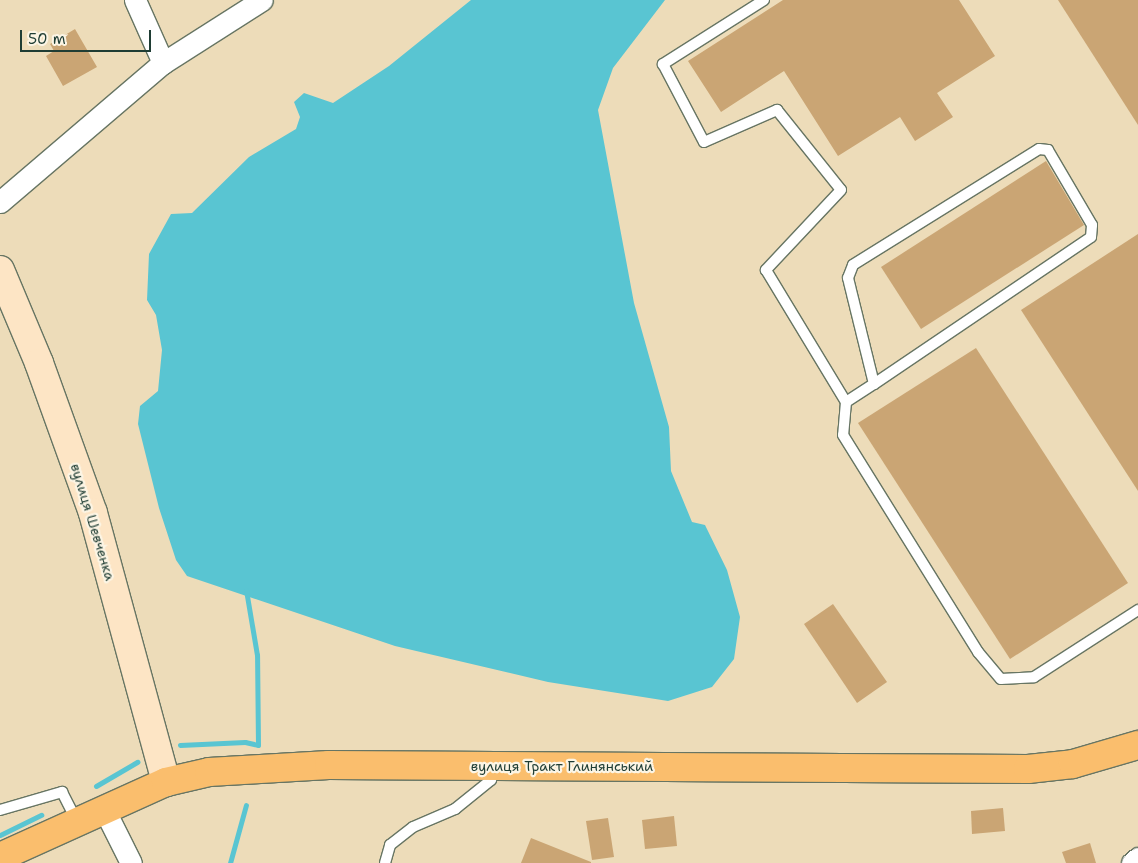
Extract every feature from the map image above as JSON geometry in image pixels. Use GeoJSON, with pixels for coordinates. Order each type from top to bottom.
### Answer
{"type":"FeatureCollection","features":[{"type":"Feature","properties":{"kind":"main road","name":"вулиця Шевченка"},"geometry":{"type":"LineString","coordinates":[[0,270],[39,362],[94,513],[166,782]]}},
{"type":"Feature","properties":{"kind":"main road","name":"вулиця Тракт Глинянський"},"geometry":{"type":"LineString","coordinates":[[0,857],[76,821],[166,782],[209,772],[329,765],[1028,769],[1073,764],[1138,746]]}},
{"type":"Feature","properties":{"kind":"street"},"geometry":{"type":"LineString","coordinates":[[135,0],[163,63]]}},
{"type":"Feature","properties":{"kind":"street"},"geometry":{"type":"LineString","coordinates":[[0,202],[163,63],[262,0]]}},
{"type":"Feature","properties":{"kind":"street"},"geometry":{"type":"LineString","coordinates":[[104,809],[131,863]]}},
{"type":"Feature","properties":{"kind":"street"},"geometry":{"type":"LineString","coordinates":[[1132,863],[1138,858]]}},
{"type":"Feature","properties":{"kind":"lane"},"geometry":{"type":"LineString","coordinates":[[764,0],[663,64],[704,142],[777,110],[841,190],[766,270],[846,402],[843,435],[978,652],[1000,679],[1034,677],[1138,610]]}},
{"type":"Feature","properties":{"kind":"lane"},"geometry":{"type":"LineString","coordinates":[[846,402],[874,384],[1090,237],[1092,225],[1048,150],[1039,149],[853,265],[848,278],[874,384]]}},
{"type":"Feature","properties":{"kind":"lane"},"geometry":{"type":"LineString","coordinates":[[385,863],[390,845],[413,827],[455,809],[491,780],[495,765]]}},
{"type":"Feature","properties":{"kind":"lane"},"geometry":{"type":"LineString","coordinates":[[0,810],[62,792],[76,821]]}},
{"type":"Feature","properties":{"kind":"water"},"geometry":{"type":"Polygon","coordinates":[[[471,0],[665,0],[613,68],[598,110],[634,303],[669,427],[671,471],[692,522],[705,525],[727,570],[740,617],[734,659],[712,687],[668,701],[548,682],[395,646],[187,576],[176,560],[159,508],[138,424],[140,406],[158,391],[162,350],[156,315],[147,300],[149,254],[171,214],[192,213],[249,157],[296,129],[300,117],[294,102],[304,93],[333,103],[389,66],[471,0]]]}},
{"type":"Feature","properties":{"kind":"building"},"geometry":{"type":"Polygon","coordinates":[[[783,0],[959,0],[995,56],[937,93],[953,117],[915,141],[900,117],[838,156],[784,71],[721,112],[688,61],[783,0]]]}},
{"type":"Feature","properties":{"kind":"building"},"geometry":{"type":"Polygon","coordinates":[[[1058,0],[1138,0],[1138,125],[1058,0]]]}},
{"type":"Feature","properties":{"kind":"building"},"geometry":{"type":"Polygon","coordinates":[[[75,29],[97,67],[63,86],[46,56],[54,51],[50,44],[75,29]]]}},
{"type":"Feature","properties":{"kind":"building"},"geometry":{"type":"Polygon","coordinates":[[[1046,161],[1084,225],[921,329],[881,267],[1046,161]]]}},
{"type":"Feature","properties":{"kind":"building"},"geometry":{"type":"Polygon","coordinates":[[[1138,234],[1138,491],[1021,310],[1138,234]]]}},
{"type":"Feature","properties":{"kind":"building"},"geometry":{"type":"Polygon","coordinates":[[[976,348],[1128,583],[1010,659],[858,423],[976,348]]]}},
{"type":"Feature","properties":{"kind":"building"},"geometry":{"type":"Polygon","coordinates":[[[833,604],[887,682],[857,703],[804,624],[833,604]]]}},
{"type":"Feature","properties":{"kind":"building"},"geometry":{"type":"Polygon","coordinates":[[[1003,808],[1005,831],[972,834],[971,811],[1003,808]]]}},
{"type":"Feature","properties":{"kind":"building"},"geometry":{"type":"Polygon","coordinates":[[[674,816],[677,846],[645,849],[642,820],[674,816]]]}},
{"type":"Feature","properties":{"kind":"building"},"geometry":{"type":"Polygon","coordinates":[[[608,818],[614,857],[592,860],[586,821],[608,818]]]}},
{"type":"Feature","properties":{"kind":"building"},"geometry":{"type":"Polygon","coordinates":[[[531,838],[591,862],[591,863],[521,863],[531,838]]]}},
{"type":"Feature","properties":{"kind":"building"},"geometry":{"type":"Polygon","coordinates":[[[1090,843],[1096,863],[1066,863],[1062,852],[1090,843]]]}},
{"type":"Feature","properties":{"kind":"waterway"},"geometry":{"type":"LineString","coordinates":[[180,745],[245,742],[258,745],[257,655],[246,590]]}},
{"type":"Feature","properties":{"kind":"waterway"},"geometry":{"type":"LineString","coordinates":[[96,786],[137,762]]}},
{"type":"Feature","properties":{"kind":"waterway"},"geometry":{"type":"LineString","coordinates":[[230,863],[246,805]]}},
{"type":"Feature","properties":{"kind":"waterway"},"geometry":{"type":"LineString","coordinates":[[0,835],[41,815]]}}]}
